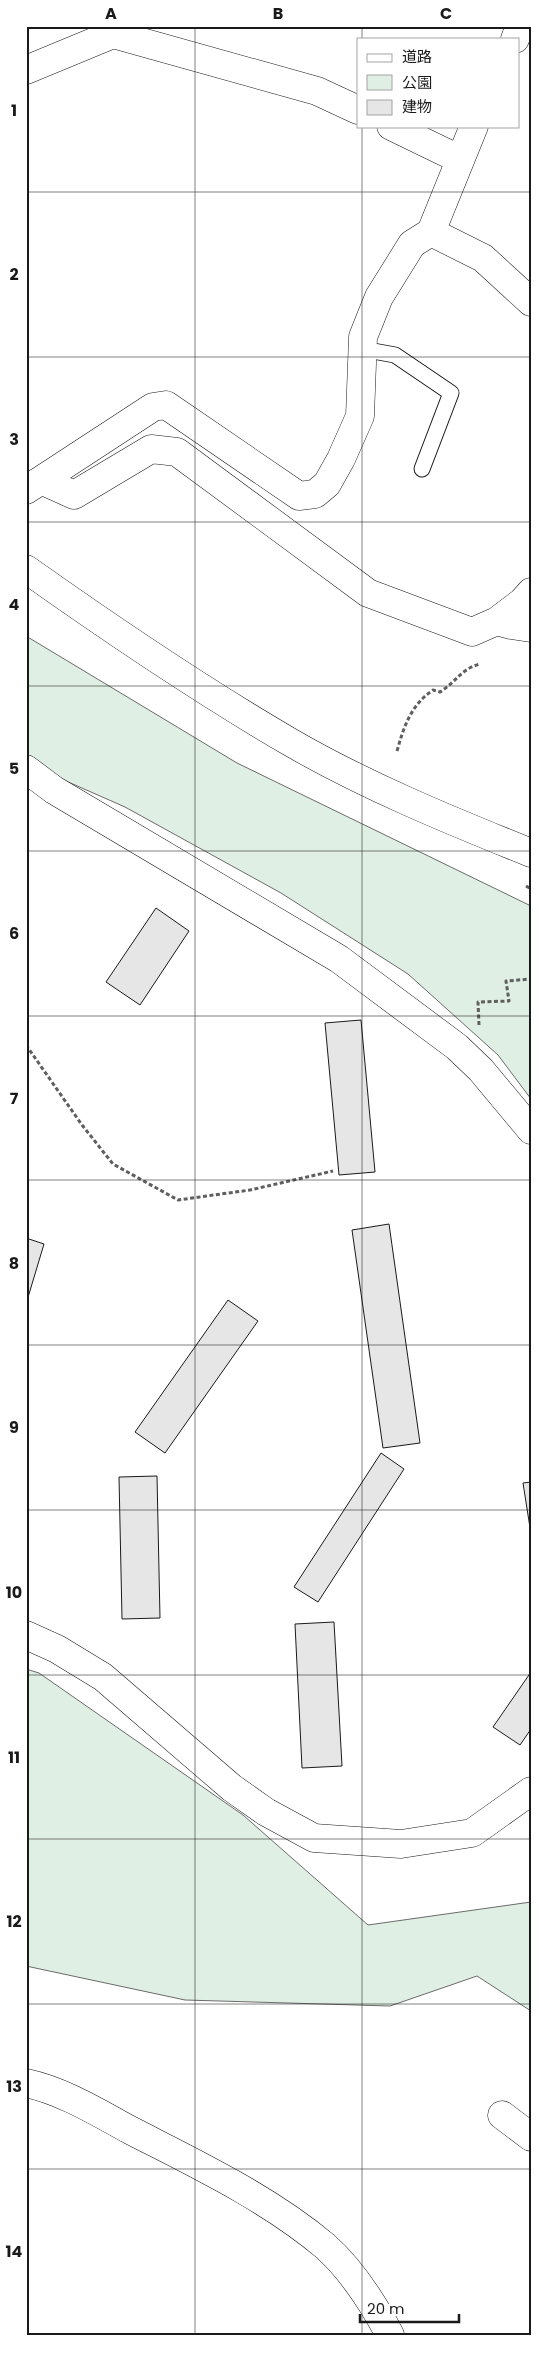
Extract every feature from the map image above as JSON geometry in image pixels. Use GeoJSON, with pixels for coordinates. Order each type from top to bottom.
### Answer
{"type":"FeatureCollection","features":[{"type":"Feature","properties":{"kind":"street"},"geometry":{"type":"LineString","coordinates":[[515,38],[520,26]]}},
{"type":"Feature","properties":{"kind":"street"},"geometry":{"type":"LineString","coordinates":[[26,70],[116,30],[317,90],[357,110]]}},
{"type":"Feature","properties":{"kind":"street"},"geometry":{"type":"LineString","coordinates":[[395,128],[459,159]]}},
{"type":"Feature","properties":{"kind":"street"},"geometry":{"type":"LineString","coordinates":[[34,485],[153,407],[166,405],[298,496],[315,494],[327,484],[360,416],[363,336],[379,297],[412,244],[431,232],[473,128]]}},
{"type":"Feature","properties":{"kind":"street"},"geometry":{"type":"LineString","coordinates":[[431,232],[483,258],[531,302]]}},
{"type":"Feature","properties":{"kind":"street"},"geometry":{"type":"LineString","coordinates":[[34,485],[74,495],[152,449],[177,452],[368,593],[472,632],[497,620],[522,602],[531,592]]}},
{"type":"Feature","properties":{"kind":"street"},"geometry":{"type":"LineString","coordinates":[[26,569],[191,682],[291,743],[386,790],[531,853]]}},
{"type":"Feature","properties":{"kind":"street"},"geometry":{"type":"LineString","coordinates":[[497,620],[511,625],[531,628]]}},
{"type":"Feature","properties":{"kind":"street"},"geometry":{"type":"LineString","coordinates":[[26,769],[54,790],[339,959],[403,1005],[481,1070],[531,1130]]}},
{"type":"Feature","properties":{"kind":"street"},"geometry":{"type":"LineString","coordinates":[[26,1635],[57,1649],[103,1677],[232,1788],[266,1812],[314,1838],[401,1844],[472,1833],[531,1791]]}},
{"type":"Feature","properties":{"kind":"street"},"geometry":{"type":"LineString","coordinates":[[26,2083],[71,2099],[168,2149],[292,2221],[326,2248],[355,2280],[390,2335]]}},
{"type":"Feature","properties":{"kind":"street"},"geometry":{"type":"LineString","coordinates":[[502,2114],[531,2137]]}},
{"type":"Feature","properties":{"kind":"lane"},"geometry":{"type":"LineString","coordinates":[[362,349],[395,355],[451,393],[422,469]]}},
{"type":"Feature","properties":{"kind":"path"},"geometry":{"type":"LineString","coordinates":[[397,750],[405,722],[420,699],[433,690],[440,692],[453,683],[467,667],[487,661]]}},
{"type":"Feature","properties":{"kind":"path"},"geometry":{"type":"LineString","coordinates":[[526,886],[531,889]]}},
{"type":"Feature","properties":{"kind":"path"},"geometry":{"type":"LineString","coordinates":[[481,1070],[478,1002],[508,1001],[506,981],[531,979]]}},
{"type":"Feature","properties":{"kind":"path"},"geometry":{"type":"LineString","coordinates":[[26,1045],[82,1125],[113,1164],[178,1200],[250,1190],[333,1171]]}},
{"type":"Feature","properties":{"kind":"green space"},"geometry":{"type":"Polygon","coordinates":[[[26,636],[237,763],[531,906],[531,1099],[498,1055],[408,974],[281,893],[125,807],[41,770],[26,758],[26,636]]]}},
{"type":"Feature","properties":{"kind":"green space"},"geometry":{"type":"Polygon","coordinates":[[[26,1669],[39,1673],[243,1815],[368,1925],[531,1902],[531,2011],[477,1976],[390,2006],[185,2000],[26,1966],[26,1669]]]}},
{"type":"Feature","properties":{"kind":"building"},"geometry":{"type":"Polygon","coordinates":[[[156,908],[189,931],[140,1005],[106,982],[156,908]]]}},
{"type":"Feature","properties":{"kind":"building"},"geometry":{"type":"Polygon","coordinates":[[[361,1020],[375,1172],[339,1175],[325,1023],[361,1020]]]}},
{"type":"Feature","properties":{"kind":"building"},"geometry":{"type":"Polygon","coordinates":[[[389,1224],[420,1443],[383,1448],[352,1230],[389,1224]]]}},
{"type":"Feature","properties":{"kind":"building"},"geometry":{"type":"Polygon","coordinates":[[[26,1238],[44,1244],[26,1304],[26,1238]]]}},
{"type":"Feature","properties":{"kind":"building"},"geometry":{"type":"Polygon","coordinates":[[[228,1300],[258,1321],[165,1453],[135,1432],[228,1300]]]}},
{"type":"Feature","properties":{"kind":"building"},"geometry":{"type":"Polygon","coordinates":[[[381,1453],[404,1469],[318,1602],[294,1587],[381,1453]]]}},
{"type":"Feature","properties":{"kind":"building"},"geometry":{"type":"Polygon","coordinates":[[[157,1476],[160,1618],[122,1619],[119,1477],[157,1476]]]}},
{"type":"Feature","properties":{"kind":"building"},"geometry":{"type":"Polygon","coordinates":[[[531,1482],[531,1534],[523,1483],[531,1482]]]}},
{"type":"Feature","properties":{"kind":"building"},"geometry":{"type":"Polygon","coordinates":[[[334,1622],[342,1766],[302,1768],[295,1624],[334,1622]]]}},
{"type":"Feature","properties":{"kind":"building"},"geometry":{"type":"Polygon","coordinates":[[[531,1672],[531,1729],[520,1745],[493,1727],[531,1672]]]}}]}
